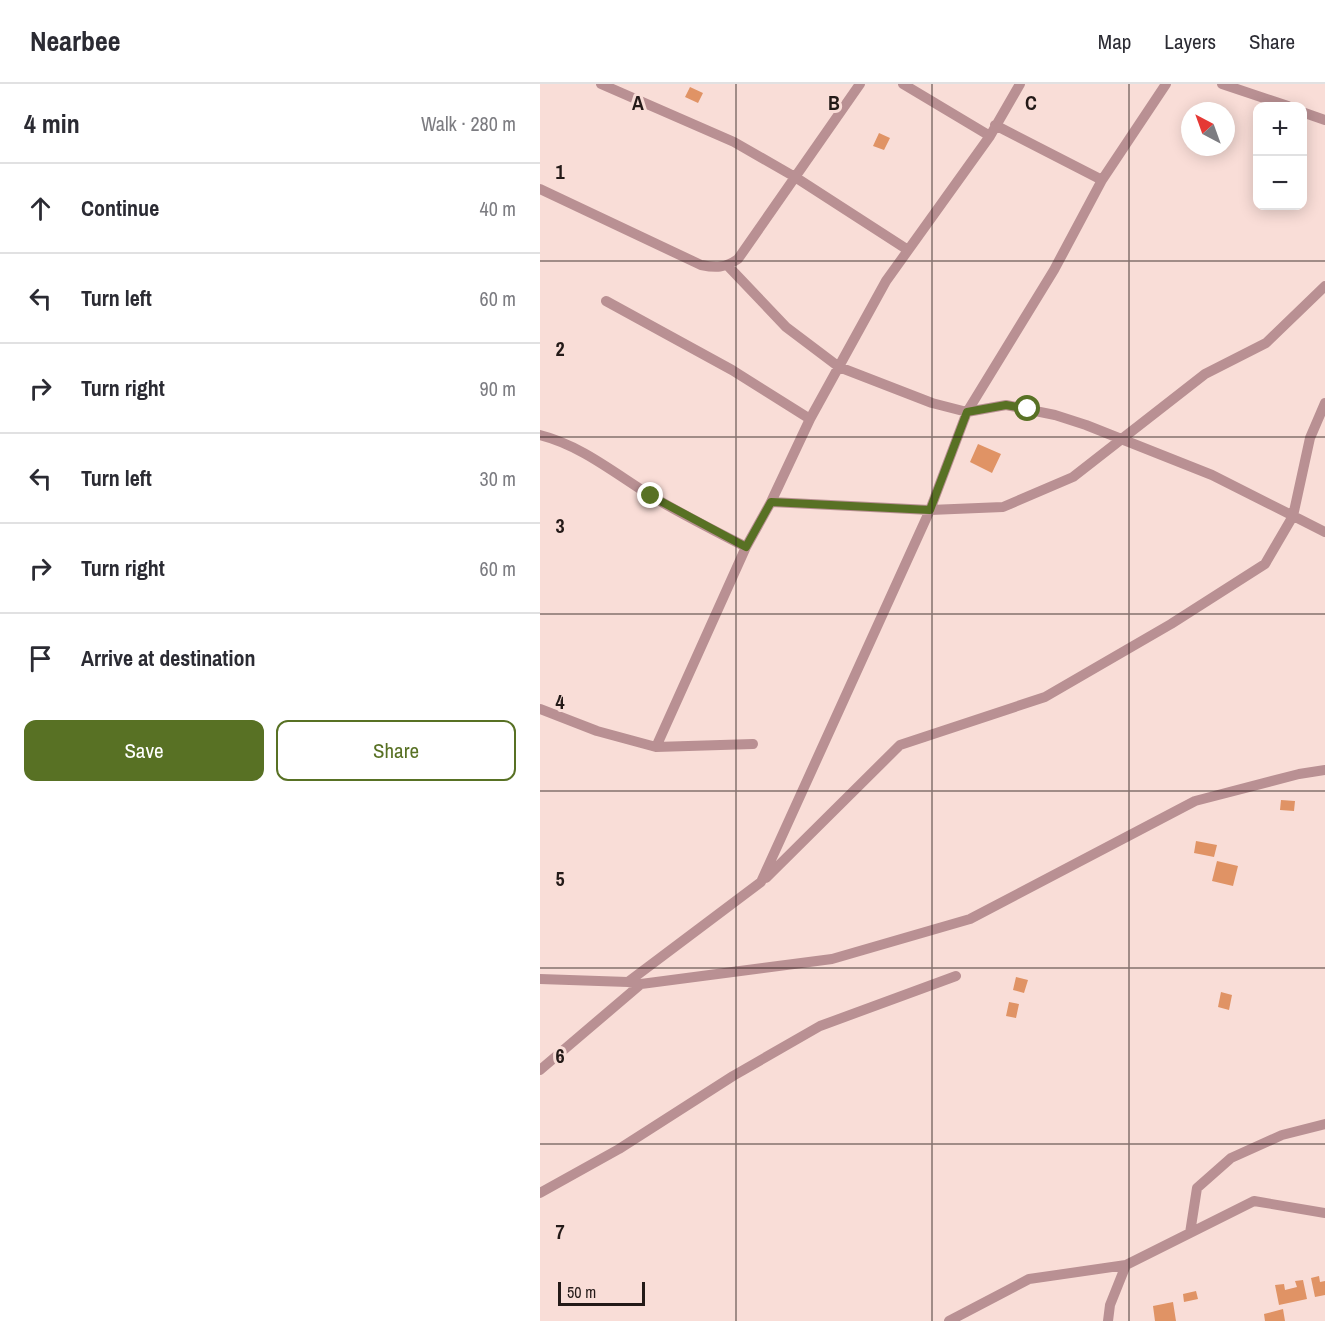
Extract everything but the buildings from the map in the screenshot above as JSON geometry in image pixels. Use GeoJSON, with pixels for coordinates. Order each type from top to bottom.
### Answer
{"type":"FeatureCollection","features":[{"type":"Feature","properties":{"kind":"street"},"geometry":{"type":"LineString","coordinates":[[601,84],[734,142],[795,177],[908,250]]}},
{"type":"Feature","properties":{"kind":"street"},"geometry":{"type":"LineString","coordinates":[[540,189],[701,265],[717,268],[728,266],[738,260],[860,84]]}},
{"type":"Feature","properties":{"kind":"street"},"geometry":{"type":"LineString","coordinates":[[903,84],[990,136]]}},
{"type":"Feature","properties":{"kind":"street"},"geometry":{"type":"LineString","coordinates":[[656,747],[746,547],[838,367],[886,281],[990,136],[1020,84]]}},
{"type":"Feature","properties":{"kind":"street"},"geometry":{"type":"LineString","coordinates":[[761,882],[930,510],[967,412],[1054,270],[1102,180],[1165,84]]}},
{"type":"Feature","properties":{"kind":"street"},"geometry":{"type":"LineString","coordinates":[[1222,84],[1276,102]]}},
{"type":"Feature","properties":{"kind":"street"},"geometry":{"type":"LineString","coordinates":[[1307,114],[1325,120]]}},
{"type":"Feature","properties":{"kind":"street"},"geometry":{"type":"LineString","coordinates":[[995,125],[1102,180]]}},
{"type":"Feature","properties":{"kind":"street"},"geometry":{"type":"LineString","coordinates":[[728,266],[786,327],[838,367],[932,403],[967,412],[1006,405],[1054,415],[1123,439],[1212,475],[1325,532]]}},
{"type":"Feature","properties":{"kind":"street"},"geometry":{"type":"LineString","coordinates":[[771,502],[930,510],[1004,507],[1073,477],[1204,374],[1266,343],[1325,286]]}},
{"type":"Feature","properties":{"kind":"street"},"geometry":{"type":"LineString","coordinates":[[606,301],[732,370],[810,419]]}},
{"type":"Feature","properties":{"kind":"street"},"geometry":{"type":"LineString","coordinates":[[628,982],[761,882],[900,745],[1045,697],[1171,624],[1265,564],[1293,516],[1310,438],[1325,403]]}},
{"type":"Feature","properties":{"kind":"street"},"geometry":{"type":"LineString","coordinates":[[540,435],[595,460],[669,506],[746,547]]}},
{"type":"Feature","properties":{"kind":"street"},"geometry":{"type":"LineString","coordinates":[[540,708],[597,731],[656,747],[753,744]]}},
{"type":"Feature","properties":{"kind":"street"},"geometry":{"type":"LineString","coordinates":[[540,979],[641,984],[832,959],[970,919],[1195,801],[1299,774],[1325,770]]}},
{"type":"Feature","properties":{"kind":"street"},"geometry":{"type":"LineString","coordinates":[[540,1193],[619,1149],[733,1076],[820,1026],[956,976]]}},
{"type":"Feature","properties":{"kind":"street"},"geometry":{"type":"LineString","coordinates":[[540,1070],[641,984]]}},
{"type":"Feature","properties":{"kind":"street"},"geometry":{"type":"LineString","coordinates":[[1190,1233],[1197,1188],[1231,1158],[1281,1135],[1325,1124]]}},
{"type":"Feature","properties":{"kind":"street"},"geometry":{"type":"LineString","coordinates":[[949,1321],[1029,1279],[1126,1264],[1254,1201],[1325,1213]]}},
{"type":"Feature","properties":{"kind":"street"},"geometry":{"type":"LineString","coordinates":[[1108,1321],[1110,1305],[1126,1264]]}},
{"type":"Feature","properties":{"kind":"route"},"geometry":{"type":"LineString","coordinates":[[651,496],[746,547],[771,502],[930,510],[967,412],[1006,405],[1028,409]]}}]}
